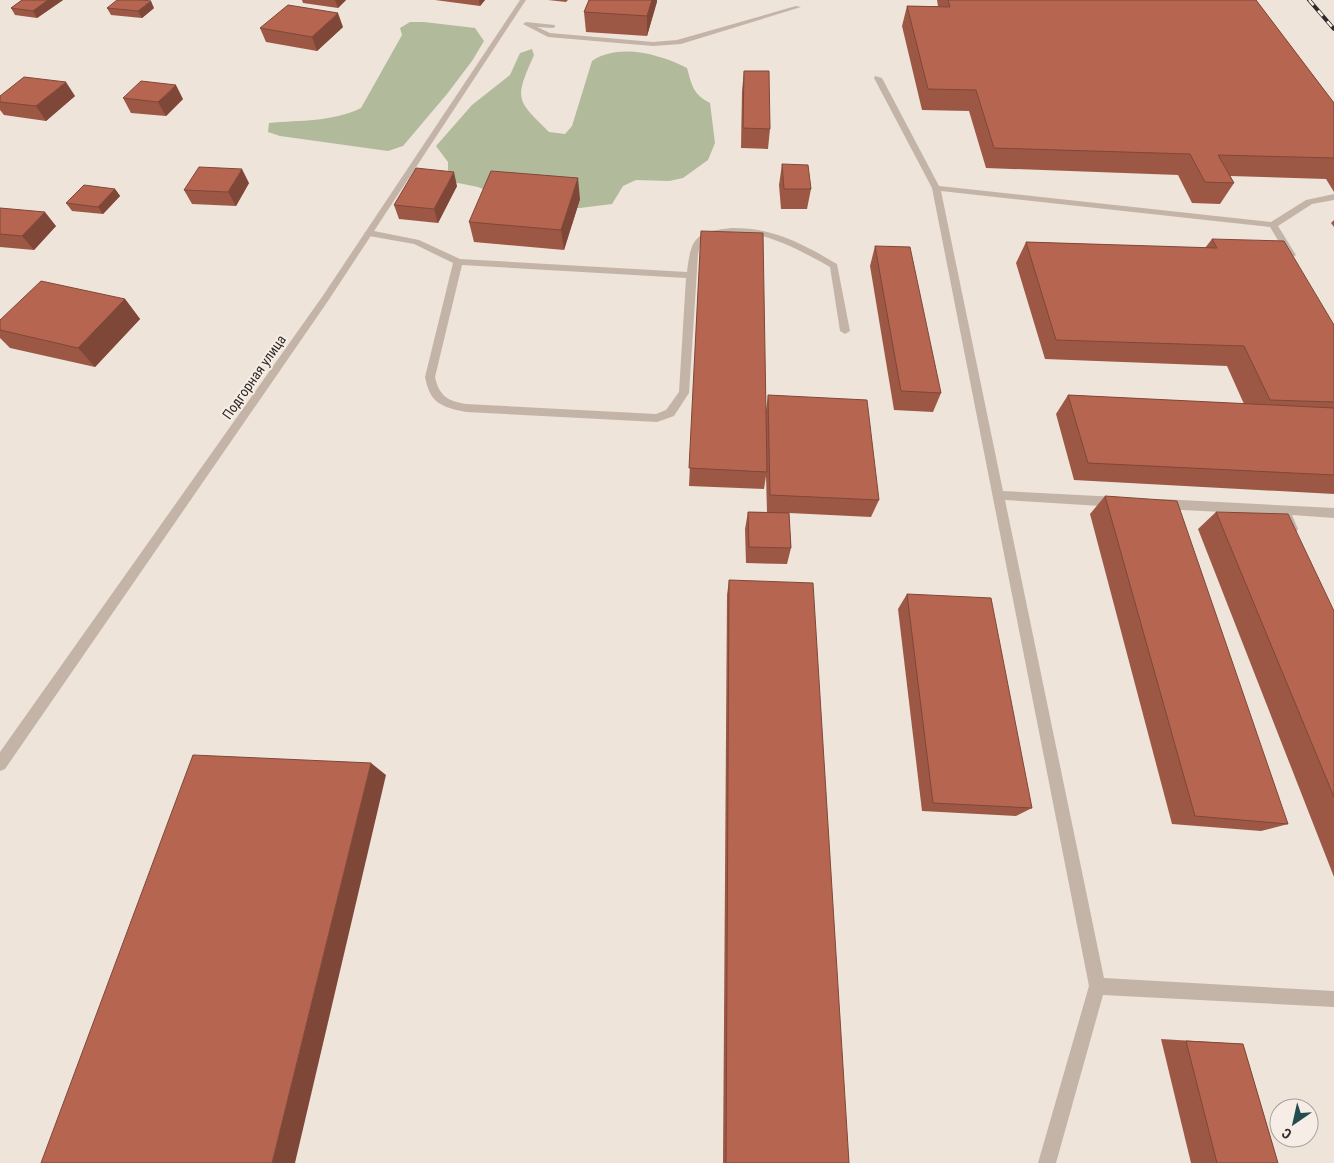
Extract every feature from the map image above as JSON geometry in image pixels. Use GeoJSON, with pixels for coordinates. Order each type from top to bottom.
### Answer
{"type":"FeatureCollection","features":[{"type":"Feature","properties":{"kind":"street","name":"Подгорная улица"},"geometry":{"type":"LineString","coordinates":[[0,764],[325,299],[523,0]]}},
{"type":"Feature","properties":{"kind":"street"},"geometry":{"type":"LineString","coordinates":[[511,16],[548,35],[653,44],[678,42],[798,7]]}},
{"type":"Feature","properties":{"kind":"street"},"geometry":{"type":"LineString","coordinates":[[526,24],[553,26]]}},
{"type":"Feature","properties":{"kind":"street"},"geometry":{"type":"LineString","coordinates":[[878,78],[936,188],[1097,986],[1048,1163]]}},
{"type":"Feature","properties":{"kind":"street"},"geometry":{"type":"LineString","coordinates":[[936,188],[1273,225],[1300,205],[1312,200],[1334,197]]}},
{"type":"Feature","properties":{"kind":"street"},"geometry":{"type":"LineString","coordinates":[[1273,225],[1294,261]]}},
{"type":"Feature","properties":{"kind":"street"},"geometry":{"type":"LineString","coordinates":[[458,262],[430,378],[432,389],[437,398],[450,405],[466,408],[657,418],[670,413],[684,393],[695,246],[702,238],[716,233],[734,230],[771,234],[809,251],[834,266],[845,331]]}},
{"type":"Feature","properties":{"kind":"street"},"geometry":{"type":"LineString","coordinates":[[369,233],[416,242],[458,262],[692,275]]}},
{"type":"Feature","properties":{"kind":"street"},"geometry":{"type":"LineString","coordinates":[[998,495],[1126,502]]}},
{"type":"Feature","properties":{"kind":"street"},"geometry":{"type":"LineString","coordinates":[[1146,503],[1334,513]]}},
{"type":"Feature","properties":{"kind":"street"},"geometry":{"type":"LineString","coordinates":[[1284,510],[1295,536]]}},
{"type":"Feature","properties":{"kind":"street"},"geometry":{"type":"LineString","coordinates":[[1097,986],[1334,999]]}},
{"type":"Feature","properties":{"kind":"green space"},"geometry":{"type":"Polygon","coordinates":[[[410,22],[475,28],[484,41],[472,61],[447,94],[403,146],[388,151],[280,136],[268,132],[269,123],[328,118],[350,113],[361,108],[402,35],[400,28],[410,22]]]}},
{"type":"Feature","properties":{"kind":"green space"},"geometry":{"type":"Polygon","coordinates":[[[532,49],[534,55],[521,90],[524,105],[549,132],[565,134],[572,126],[592,61],[614,53],[639,52],[664,58],[687,68],[694,89],[710,103],[715,143],[708,160],[683,178],[669,181],[636,180],[623,186],[612,204],[580,208],[530,209],[478,187],[448,181],[448,162],[436,146],[472,105],[510,75],[520,53],[532,49]]]}},
{"type":"Feature","properties":{"kind":"building"},"geometry":{"type":"Polygon","coordinates":[[[22,0],[48,0],[33,11],[11,8],[22,0]]]}},
{"type":"Feature","properties":{"kind":"building"},"geometry":{"type":"Polygon","coordinates":[[[117,0],[151,1],[138,11],[107,8],[117,0]]]}},
{"type":"Feature","properties":{"kind":"building"},"geometry":{"type":"Polygon","coordinates":[[[589,0],[652,0],[647,16],[584,12],[589,0]]]}},
{"type":"Feature","properties":{"kind":"building"},"geometry":{"type":"Polygon","coordinates":[[[948,0],[1256,0],[1334,103],[1334,158],[1218,155],[1234,183],[1205,182],[1190,154],[994,148],[976,90],[928,89],[907,6],[950,7],[948,0]]]}},
{"type":"Feature","properties":{"kind":"building"},"geometry":{"type":"Polygon","coordinates":[[[288,5],[338,13],[312,37],[260,28],[288,5]]]}},
{"type":"Feature","properties":{"kind":"building"},"geometry":{"type":"Polygon","coordinates":[[[744,71],[769,71],[770,129],[743,128],[744,71]]]}},
{"type":"Feature","properties":{"kind":"building"},"geometry":{"type":"Polygon","coordinates":[[[24,77],[66,82],[36,106],[0,102],[0,96],[24,77]]]}},
{"type":"Feature","properties":{"kind":"building"},"geometry":{"type":"Polygon","coordinates":[[[141,81],[176,85],[158,102],[123,98],[141,81]]]}},
{"type":"Feature","properties":{"kind":"building"},"geometry":{"type":"Polygon","coordinates":[[[782,164],[808,165],[811,189],[784,189],[782,164]]]}},
{"type":"Feature","properties":{"kind":"building"},"geometry":{"type":"Polygon","coordinates":[[[199,167],[242,169],[228,192],[184,190],[199,167]]]}},
{"type":"Feature","properties":{"kind":"building"},"geometry":{"type":"Polygon","coordinates":[[[416,168],[454,172],[434,209],[394,205],[416,168]]]}},
{"type":"Feature","properties":{"kind":"building"},"geometry":{"type":"Polygon","coordinates":[[[491,171],[578,178],[561,230],[469,222],[491,171]]]}},
{"type":"Feature","properties":{"kind":"building"},"geometry":{"type":"Polygon","coordinates":[[[84,185],[115,189],[98,207],[66,203],[84,185]]]}},
{"type":"Feature","properties":{"kind":"building"},"geometry":{"type":"Polygon","coordinates":[[[0,208],[45,212],[22,236],[0,234],[0,208]]]}},
{"type":"Feature","properties":{"kind":"building"},"geometry":{"type":"Polygon","coordinates":[[[701,231],[763,233],[767,472],[689,468],[701,231]]]}},
{"type":"Feature","properties":{"kind":"building"},"geometry":{"type":"Polygon","coordinates":[[[1212,239],[1284,241],[1334,325],[1334,402],[1270,400],[1244,346],[1056,340],[1026,242],[1217,248],[1212,239]]]}},
{"type":"Feature","properties":{"kind":"building"},"geometry":{"type":"Polygon","coordinates":[[[875,246],[910,247],[941,393],[901,391],[875,246]]]}},
{"type":"Feature","properties":{"kind":"building"},"geometry":{"type":"Polygon","coordinates":[[[41,281],[125,299],[78,348],[0,330],[0,320],[41,281]]]}},
{"type":"Feature","properties":{"kind":"building"},"geometry":{"type":"Polygon","coordinates":[[[768,395],[867,400],[879,500],[770,495],[768,395]]]}},
{"type":"Feature","properties":{"kind":"building"},"geometry":{"type":"Polygon","coordinates":[[[1068,395],[1334,408],[1334,475],[1088,463],[1068,395]]]}},
{"type":"Feature","properties":{"kind":"building"},"geometry":{"type":"Polygon","coordinates":[[[1105,496],[1177,501],[1288,824],[1195,816],[1105,496]]]}},
{"type":"Feature","properties":{"kind":"building"},"geometry":{"type":"Polygon","coordinates":[[[748,512],[789,513],[791,548],[749,547],[748,512]]]}},
{"type":"Feature","properties":{"kind":"building"},"geometry":{"type":"Polygon","coordinates":[[[1216,512],[1288,514],[1334,611],[1334,797],[1216,512]]]}},
{"type":"Feature","properties":{"kind":"building"},"geometry":{"type":"Polygon","coordinates":[[[729,580],[813,583],[849,1163],[726,1163],[729,580]]]}},
{"type":"Feature","properties":{"kind":"building"},"geometry":{"type":"Polygon","coordinates":[[[907,594],[991,598],[1032,808],[933,803],[907,594]]]}},
{"type":"Feature","properties":{"kind":"building"},"geometry":{"type":"Polygon","coordinates":[[[193,755],[371,763],[272,1163],[41,1163],[193,755]]]}},
{"type":"Feature","properties":{"kind":"building"},"geometry":{"type":"Polygon","coordinates":[[[1186,1041],[1243,1044],[1269,1132],[1269,1148],[1274,1148],[1278,1163],[1217,1163],[1186,1041]]]}},
{"type":"Feature","properties":{"kind":"railway"},"geometry":{"type":"LineString","coordinates":[[1309,0],[1334,29]]}}]}
